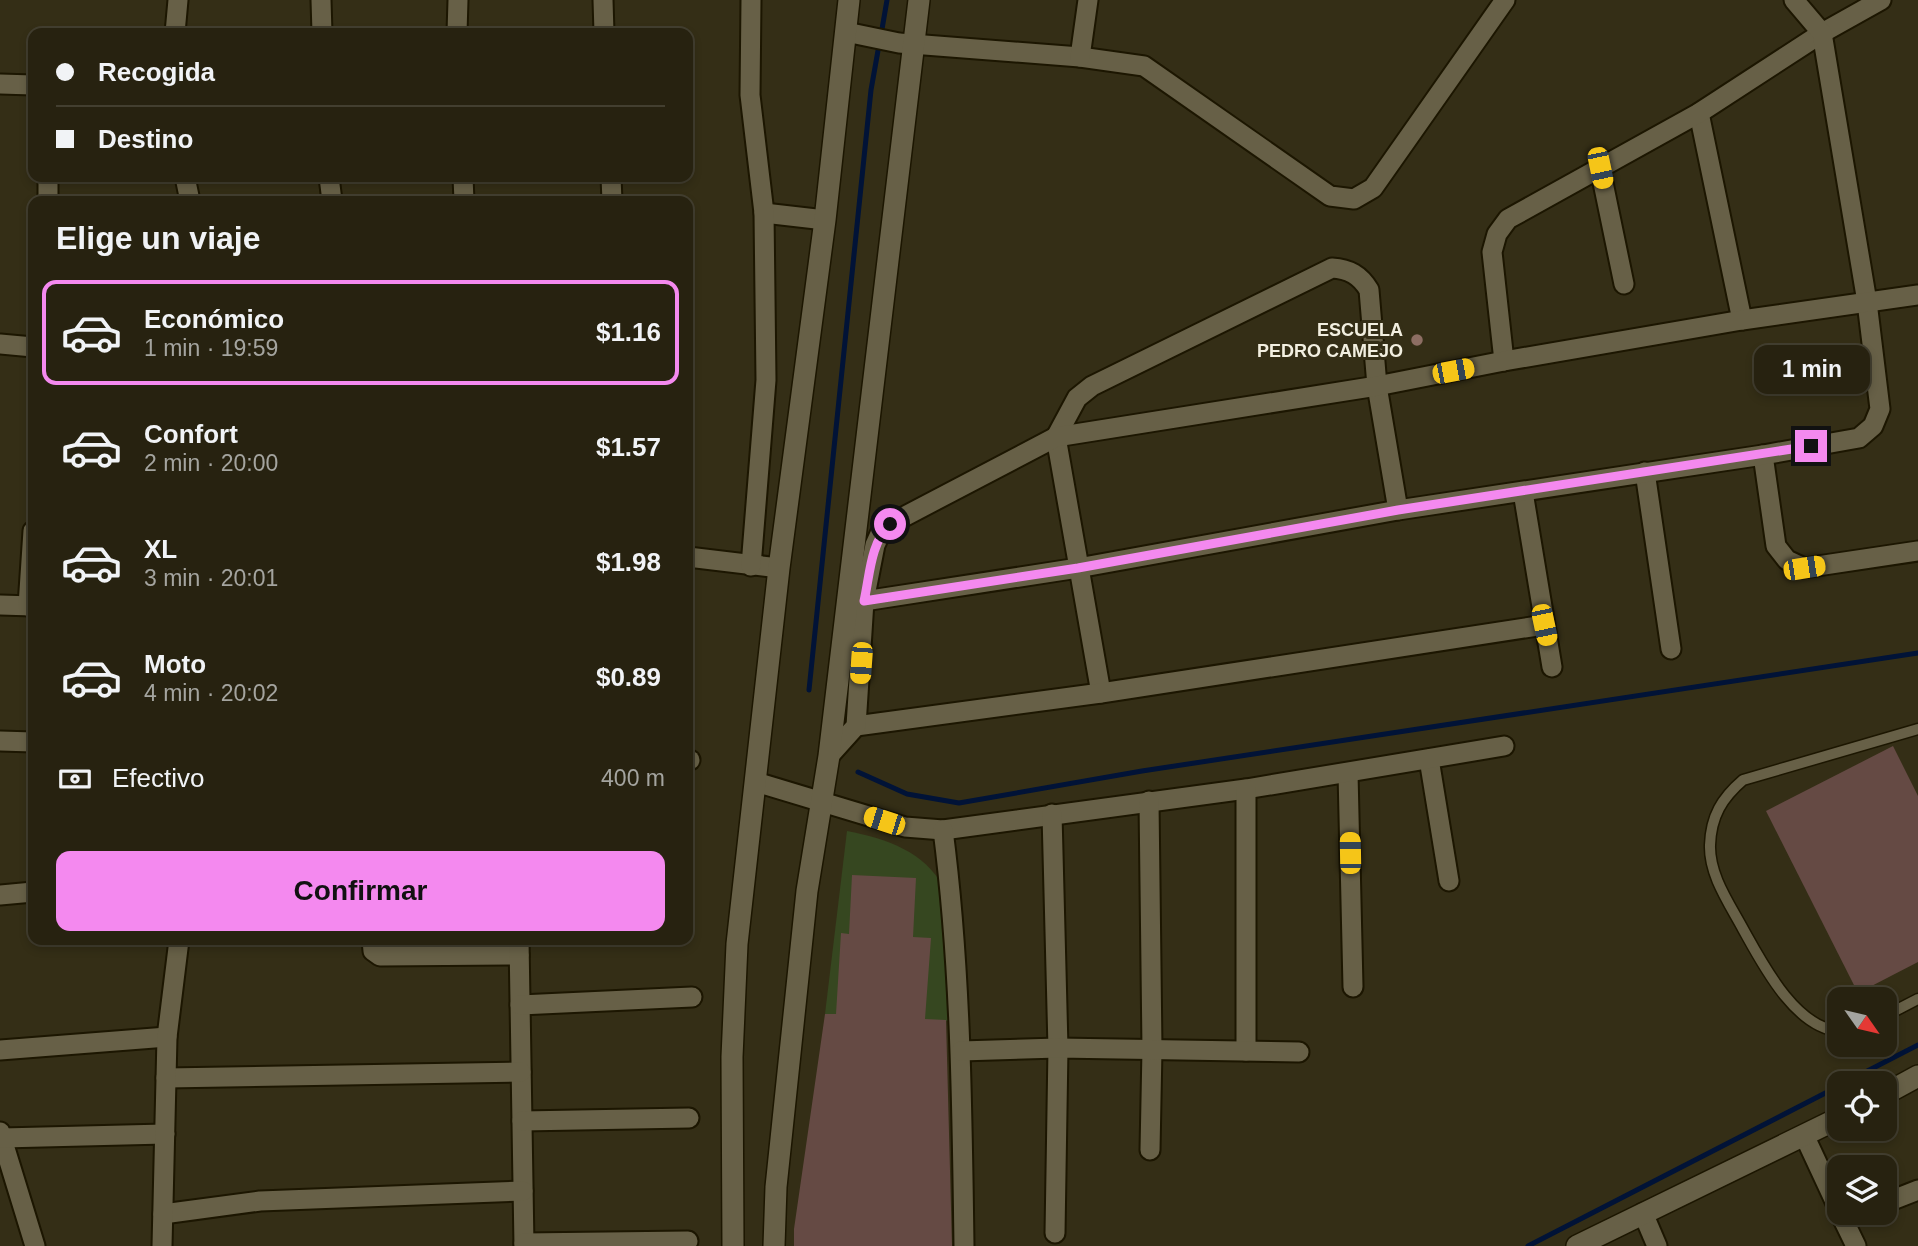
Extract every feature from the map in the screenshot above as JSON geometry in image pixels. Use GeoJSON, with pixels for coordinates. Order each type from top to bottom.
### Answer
{"type":"FeatureCollection","features":[{"type":"Feature","properties":{"kind":"main road"},"geometry":{"type":"LineString","coordinates":[[733,1246],[732,1057],[737,944],[779,568],[852,34],[849,0]]}},
{"type":"Feature","properties":{"kind":"main road"},"geometry":{"type":"LineString","coordinates":[[774,1246],[776,1187],[807,891],[829,756],[906,44],[919,0]]}},
{"type":"Feature","properties":{"kind":"main road"},"geometry":{"type":"LineString","coordinates":[[1897,1087],[1918,1076]]}},
{"type":"Feature","properties":{"kind":"main road"},"geometry":{"type":"LineString","coordinates":[[1577,1246],[1827,1125]]}},
{"type":"Feature","properties":{"kind":"street"},"geometry":{"type":"LineString","coordinates":[[175,28],[178,0]]}},
{"type":"Feature","properties":{"kind":"street"},"geometry":{"type":"LineString","coordinates":[[321,0],[323,28]]}},
{"type":"Feature","properties":{"kind":"street"},"geometry":{"type":"LineString","coordinates":[[457,28],[458,0]]}},
{"type":"Feature","properties":{"kind":"street"},"geometry":{"type":"LineString","coordinates":[[603,0],[604,28]]}},
{"type":"Feature","properties":{"kind":"street"},"geometry":{"type":"LineString","coordinates":[[751,0],[750,95],[764,213],[766,380],[751,566]]}},
{"type":"Feature","properties":{"kind":"street"},"geometry":{"type":"LineString","coordinates":[[1080,57],[1088,0]]}},
{"type":"Feature","properties":{"kind":"street"},"geometry":{"type":"LineString","coordinates":[[852,34],[906,44],[1080,57],[1144,66],[1330,196],[1354,199],[1373,188],[1505,0]]}},
{"type":"Feature","properties":{"kind":"street"},"geometry":{"type":"LineString","coordinates":[[864,601],[1078,568],[1398,510],[1859,438],[1873,426],[1880,409],[1867,302],[1822,33],[1794,0]]}},
{"type":"Feature","properties":{"kind":"street"},"geometry":{"type":"LineString","coordinates":[[1504,361],[1492,252],[1497,234],[1508,219],[1699,113],[1822,33],[1881,0]]}},
{"type":"Feature","properties":{"kind":"street"},"geometry":{"type":"LineString","coordinates":[[0,84],[28,85]]}},
{"type":"Feature","properties":{"kind":"street"},"geometry":{"type":"LineString","coordinates":[[1699,113],[1742,320]]}},
{"type":"Feature","properties":{"kind":"street"},"geometry":{"type":"LineString","coordinates":[[1600,168],[1625,284]]}},
{"type":"Feature","properties":{"kind":"street"},"geometry":{"type":"LineString","coordinates":[[764,213],[825,220]]}},
{"type":"Feature","properties":{"kind":"street"},"geometry":{"type":"LineString","coordinates":[[1101,693],[1056,437],[1077,398],[1092,386],[1332,268],[1345,268],[1363,280],[1369,290],[1377,386],[1398,510]]}},
{"type":"Feature","properties":{"kind":"street"},"geometry":{"type":"LineString","coordinates":[[829,756],[856,726],[864,601],[875,545],[880,534],[890,524],[1056,437],[1377,386],[1742,320],[1918,295]]}},
{"type":"Feature","properties":{"kind":"street"},"geometry":{"type":"LineString","coordinates":[[0,344],[28,347]]}},
{"type":"Feature","properties":{"kind":"street"},"geometry":{"type":"LineString","coordinates":[[1763,455],[1776,546],[1787,560],[1804,568],[1918,551]]}},
{"type":"Feature","properties":{"kind":"street"},"geometry":{"type":"LineString","coordinates":[[1645,472],[1671,649]]}},
{"type":"Feature","properties":{"kind":"street"},"geometry":{"type":"LineString","coordinates":[[1522,492],[1552,667]]}},
{"type":"Feature","properties":{"kind":"street"},"geometry":{"type":"LineString","coordinates":[[693,557],[779,568]]}},
{"type":"Feature","properties":{"kind":"street"},"geometry":{"type":"LineString","coordinates":[[0,606],[28,606]]}},
{"type":"Feature","properties":{"kind":"street"},"geometry":{"type":"LineString","coordinates":[[856,726],[1101,693],[1544,625]]}},
{"type":"Feature","properties":{"kind":"street"},"geometry":{"type":"LineString","coordinates":[[0,741],[28,742]]}},
{"type":"Feature","properties":{"kind":"street"},"geometry":{"type":"LineString","coordinates":[[756,782],[905,827],[943,830],[1246,789],[1504,746]]}},
{"type":"Feature","properties":{"kind":"street"},"geometry":{"type":"LineString","coordinates":[[1429,759],[1449,881]]}},
{"type":"Feature","properties":{"kind":"street"},"geometry":{"type":"LineString","coordinates":[[1348,773],[1353,987]]}},
{"type":"Feature","properties":{"kind":"street"},"geometry":{"type":"LineString","coordinates":[[1246,789],[1246,1051]]}},
{"type":"Feature","properties":{"kind":"street"},"geometry":{"type":"LineString","coordinates":[[1149,801],[1152,1049],[1150,1150]]}},
{"type":"Feature","properties":{"kind":"street"},"geometry":{"type":"LineString","coordinates":[[1052,814],[1058,1048],[1055,1233]]}},
{"type":"Feature","properties":{"kind":"street"},"geometry":{"type":"LineString","coordinates":[[943,830],[949,875],[961,1051],[964,1246]]}},
{"type":"Feature","properties":{"kind":"street"},"geometry":{"type":"LineString","coordinates":[[0,895],[28,892]]}},
{"type":"Feature","properties":{"kind":"street"},"geometry":{"type":"LineString","coordinates":[[162,1246],[167,1037],[178,945]]}},
{"type":"Feature","properties":{"kind":"street"},"geometry":{"type":"LineString","coordinates":[[372,945],[373,951],[380,956],[519,947],[524,1245],[688,1241]]}},
{"type":"Feature","properties":{"kind":"street"},"geometry":{"type":"LineString","coordinates":[[520,1005],[692,997]]}},
{"type":"Feature","properties":{"kind":"street"},"geometry":{"type":"LineString","coordinates":[[0,1050],[167,1037]]}},
{"type":"Feature","properties":{"kind":"street"},"geometry":{"type":"LineString","coordinates":[[961,1051],[1058,1048],[1299,1052]]}},
{"type":"Feature","properties":{"kind":"street"},"geometry":{"type":"LineString","coordinates":[[166,1078],[521,1072]]}},
{"type":"Feature","properties":{"kind":"street"},"geometry":{"type":"LineString","coordinates":[[522,1121],[690,1118]]}},
{"type":"Feature","properties":{"kind":"street"},"geometry":{"type":"LineString","coordinates":[[35,1246],[1,1135],[165,1134]]}},
{"type":"Feature","properties":{"kind":"street"},"geometry":{"type":"LineString","coordinates":[[1805,1137],[1827,1178]]}},
{"type":"Feature","properties":{"kind":"street"},"geometry":{"type":"LineString","coordinates":[[1897,1198],[1918,1190]]}},
{"type":"Feature","properties":{"kind":"street"},"geometry":{"type":"LineString","coordinates":[[163,1214],[260,1201],[523,1191]]}},
{"type":"Feature","properties":{"kind":"street"},"geometry":{"type":"LineString","coordinates":[[1643,1213],[1657,1246]]}},
{"type":"Feature","properties":{"kind":"street"},"geometry":{"type":"LineString","coordinates":[[1849,1225],[1856,1246]]}},
{"type":"Feature","properties":{"kind":"lane"},"geometry":{"type":"LineString","coordinates":[[1827,1028],[1819,1026],[1803,1014],[1770,976],[1718,885],[1710,847],[1718,809],[1727,794],[1743,780],[1918,729]]}},
{"type":"Feature","properties":{"kind":"lane"},"geometry":{"type":"LineString","coordinates":[[1897,1010],[1918,999]]}},
{"type":"Feature","properties":{"kind":"green space"},"geometry":{"type":"Polygon","coordinates":[[[847,831],[890,843],[915,856],[936,875],[944,888],[949,1021],[825,1014],[847,831]]]}},
{"type":"Feature","properties":{"kind":"building"},"geometry":{"type":"Polygon","coordinates":[[[1893,746],[1918,796],[1918,962],[1870,987],[1855,987],[1766,811],[1893,746]]]}},
{"type":"Feature","properties":{"kind":"building"},"geometry":{"type":"Polygon","coordinates":[[[852,875],[916,878],[913,937],[931,938],[925,1019],[946,1020],[952,1246],[794,1246],[794,1229],[825,1014],[836,1014],[841,933],[849,934],[852,875]]]}},
{"type":"Feature","properties":{"kind":"waterway"},"geometry":{"type":"LineString","coordinates":[[881,35],[887,0]]}},
{"type":"Feature","properties":{"kind":"waterway"},"geometry":{"type":"LineString","coordinates":[[809,690],[871,90],[879,45]]}},
{"type":"Feature","properties":{"kind":"waterway"},"geometry":{"type":"LineString","coordinates":[[858,772],[907,794],[959,803],[1142,771],[1918,653]]}},
{"type":"Feature","properties":{"kind":"waterway"},"geometry":{"type":"LineString","coordinates":[[1867,1071],[1918,1045]]}},
{"type":"Feature","properties":{"kind":"waterway"},"geometry":{"type":"LineString","coordinates":[[1528,1246],[1827,1092]]}},
{"type":"Feature","properties":{"kind":"place","name":"ESCUELA PEDRO CAMEJO"},"geometry":{"type":"Point","coordinates":[1417,340]}},
{"type":"Feature","properties":{"kind":"route"},"geometry":{"type":"LineString","coordinates":[[890,524],[880,534],[875,545],[864,601],[1078,568],[1398,510],[1811,446]]}}]}
